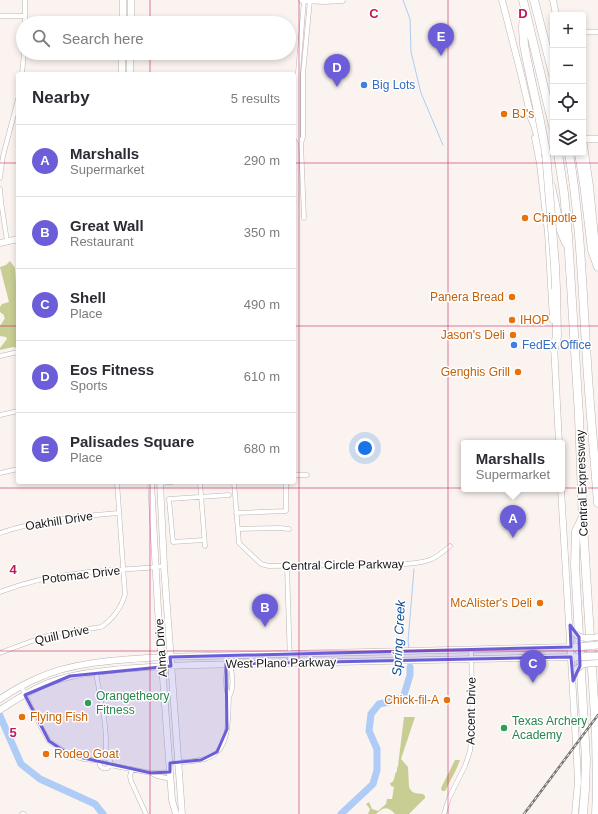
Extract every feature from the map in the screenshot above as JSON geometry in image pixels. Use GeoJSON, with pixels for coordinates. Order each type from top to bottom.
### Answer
{"type":"FeatureCollection","features":[{"type":"Feature","properties":{"kind":"highway"},"geometry":{"type":"LineString","coordinates":[[534,0],[550,62]]}},
{"type":"Feature","properties":{"kind":"highway"},"geometry":{"type":"LineString","coordinates":[[524,3],[524,45],[546,152],[556,289],[557,336],[554,349]]}},
{"type":"Feature","properties":{"kind":"highway"},"geometry":{"type":"LineString","coordinates":[[524,3],[552,120]]}},
{"type":"Feature","properties":{"kind":"highway"},"geometry":{"type":"LineString","coordinates":[[530,113],[540,141],[560,228],[569,251]]}},
{"type":"Feature","properties":{"kind":"highway","name":"Central Expressway"},"geometry":{"type":"LineString","coordinates":[[558,156],[564,193],[569,251],[580,424],[583,517],[596,733],[596,814]]}},
{"type":"Feature","properties":{"kind":"highway","name":"Central Expressway"},"geometry":{"type":"LineString","coordinates":[[569,156],[580,242],[588,379],[598,503]]}},
{"type":"Feature","properties":{"kind":"highway"},"geometry":{"type":"LineString","coordinates":[[579,156],[592,250],[598,267]]}},
{"type":"Feature","properties":{"kind":"highway"},"geometry":{"type":"LineString","coordinates":[[583,517],[576,531],[575,557],[586,760],[583,814]]}},
{"type":"Feature","properties":{"kind":"main road"},"geometry":{"type":"LineString","coordinates":[[123,0],[123,16]]}},
{"type":"Feature","properties":{"kind":"main road"},"geometry":{"type":"LineString","coordinates":[[131,0],[131,16]]}},
{"type":"Feature","properties":{"kind":"main road"},"geometry":{"type":"LineString","coordinates":[[306,0],[342,0]]}},
{"type":"Feature","properties":{"kind":"main road","name":"Central Expressway"},"geometry":{"type":"LineString","coordinates":[[502,0],[522,74],[540,164],[548,233],[559,440]]}},
{"type":"Feature","properties":{"kind":"main road"},"geometry":{"type":"LineString","coordinates":[[553,0],[555,12]]}},
{"type":"Feature","properties":{"kind":"main road"},"geometry":{"type":"LineString","coordinates":[[122,60],[122,72]]}},
{"type":"Feature","properties":{"kind":"main road"},"geometry":{"type":"LineString","coordinates":[[130,60],[130,72]]}},
{"type":"Feature","properties":{"kind":"main road"},"geometry":{"type":"LineString","coordinates":[[586,139],[598,139]]}},
{"type":"Feature","properties":{"kind":"main road"},"geometry":{"type":"LineString","coordinates":[[586,156],[590,186],[598,271]]}},
{"type":"Feature","properties":{"kind":"main road"},"geometry":{"type":"LineString","coordinates":[[0,243],[16,240]]}},
{"type":"Feature","properties":{"kind":"main road","name":"Alma Drive"},"geometry":{"type":"LineString","coordinates":[[151,484],[172,800],[176,814]]}},
{"type":"Feature","properties":{"kind":"main road","name":"Alma Drive"},"geometry":{"type":"LineString","coordinates":[[160,484],[170,657],[182,814]]}},
{"type":"Feature","properties":{"kind":"main road","name":"Central Expressway"},"geometry":{"type":"LineString","coordinates":[[561,492],[570,625],[574,657],[573,680],[578,782],[574,814]]}},
{"type":"Feature","properties":{"kind":"main road"},"geometry":{"type":"LineString","coordinates":[[570,625],[580,638],[598,637]]}},
{"type":"Feature","properties":{"kind":"main road"},"geometry":{"type":"LineString","coordinates":[[573,647],[598,645]]}},
{"type":"Feature","properties":{"kind":"main road","name":"West Plano Parkway"},"geometry":{"type":"LineString","coordinates":[[0,699],[21,686],[38,678],[60,670],[95,663],[162,657],[573,647]]}},
{"type":"Feature","properties":{"kind":"main road"},"geometry":{"type":"LineString","coordinates":[[386,652],[386,661]]}},
{"type":"Feature","properties":{"kind":"main road"},"geometry":{"type":"LineString","coordinates":[[574,657],[598,656]]}},
{"type":"Feature","properties":{"kind":"main road","name":"West Plano Parkway"},"geometry":{"type":"LineString","coordinates":[[2,709],[39,687],[53,681],[70,676],[96,672],[163,666],[574,657]]}},
{"type":"Feature","properties":{"kind":"main road"},"geometry":{"type":"LineString","coordinates":[[95,663],[96,672]]}},
{"type":"Feature","properties":{"kind":"main road"},"geometry":{"type":"LineString","coordinates":[[573,680],[579,666],[583,664],[598,663]]}},
{"type":"Feature","properties":{"kind":"main road"},"geometry":{"type":"LineString","coordinates":[[171,776],[174,775],[179,781]]}},
{"type":"Feature","properties":{"kind":"street"},"geometry":{"type":"LineString","coordinates":[[0,16],[25,16],[25,0]]}},
{"type":"Feature","properties":{"kind":"street"},"geometry":{"type":"LineString","coordinates":[[304,218],[301,143],[298,138],[298,79],[306,0]]}},
{"type":"Feature","properties":{"kind":"street"},"geometry":{"type":"LineString","coordinates":[[586,32],[598,32]]}},
{"type":"Feature","properties":{"kind":"street"},"geometry":{"type":"LineString","coordinates":[[22,72],[23,60]]}},
{"type":"Feature","properties":{"kind":"street"},"geometry":{"type":"LineString","coordinates":[[0,178],[3,156],[16,107]]}},
{"type":"Feature","properties":{"kind":"street"},"geometry":{"type":"LineString","coordinates":[[0,190],[7,241]]}},
{"type":"Feature","properties":{"kind":"street"},"geometry":{"type":"LineString","coordinates":[[0,356],[16,352]]}},
{"type":"Feature","properties":{"kind":"street"},"geometry":{"type":"LineString","coordinates":[[0,415],[16,411]]}},
{"type":"Feature","properties":{"kind":"street"},"geometry":{"type":"LineString","coordinates":[[0,474],[16,470]]}},
{"type":"Feature","properties":{"kind":"street"},"geometry":{"type":"LineString","coordinates":[[296,476],[307,475]]}},
{"type":"Feature","properties":{"kind":"street"},"geometry":{"type":"LineString","coordinates":[[117,484],[123,570]]}},
{"type":"Feature","properties":{"kind":"street"},"geometry":{"type":"LineString","coordinates":[[200,484],[205,546]]}},
{"type":"Feature","properties":{"kind":"street"},"geometry":{"type":"LineString","coordinates":[[234,484],[238,529],[289,529]]}},
{"type":"Feature","properties":{"kind":"street"},"geometry":{"type":"LineString","coordinates":[[236,513],[286,511],[286,484]]}},
{"type":"Feature","properties":{"kind":"street"},"geometry":{"type":"LineString","coordinates":[[204,540],[173,542],[169,499],[229,495]]}},
{"type":"Feature","properties":{"kind":"street","name":"Oakhill Drive"},"geometry":{"type":"LineString","coordinates":[[0,533],[32,523],[55,519],[119,513]]}},
{"type":"Feature","properties":{"kind":"street","name":"Central Circle Parkway"},"geometry":{"type":"LineString","coordinates":[[238,529],[239,543],[261,564],[269,566],[400,564],[421,562],[439,556],[450,546]]}},
{"type":"Feature","properties":{"kind":"street","name":"Potomac Drive"},"geometry":{"type":"LineString","coordinates":[[0,592],[56,576],[164,566]]}},
{"type":"Feature","properties":{"kind":"street"},"geometry":{"type":"LineString","coordinates":[[288,566],[290,663]]}},
{"type":"Feature","properties":{"kind":"street","name":"Quill Drive"},"geometry":{"type":"LineString","coordinates":[[0,653],[54,634],[101,627],[106,624],[124,600],[123,570]]}},
{"type":"Feature","properties":{"kind":"street","name":"Accent Drive"},"geometry":{"type":"LineString","coordinates":[[444,814],[449,798],[466,766],[470,751],[473,724],[471,650]]}},
{"type":"Feature","properties":{"kind":"street"},"geometry":{"type":"LineString","coordinates":[[170,763],[201,760],[218,752],[224,740],[227,729],[229,696],[232,692],[232,668],[229,664],[229,656]]}},
{"type":"Feature","properties":{"kind":"street"},"geometry":{"type":"LineString","coordinates":[[21,686],[41,728],[49,741],[70,755],[100,761],[105,757],[106,749],[105,720],[96,672]]}},
{"type":"Feature","properties":{"kind":"street"},"geometry":{"type":"LineString","coordinates":[[105,757],[110,760],[110,765]]}},
{"type":"Feature","properties":{"kind":"street"},"geometry":{"type":"LineString","coordinates":[[100,761],[102,768],[106,768],[110,765],[171,776]]}},
{"type":"Feature","properties":{"kind":"street"},"geometry":{"type":"LineString","coordinates":[[132,769],[130,776],[131,780],[146,814]]}},
{"type":"Feature","properties":{"kind":"highlighted area"},"geometry":{"type":"Polygon","coordinates":[[[570,625],[579,637],[580,666],[573,681],[571,657],[226,664],[227,729],[217,752],[201,760],[170,763],[170,772],[151,773],[70,755],[49,741],[25,695],[70,676],[171,666],[170,657],[571,647],[570,625]]]}},
{"type":"Feature","properties":{"kind":"green space"},"geometry":{"type":"Polygon","coordinates":[[[10,261],[15,268],[16,348],[0,350],[7,339],[6,337],[0,336],[0,326],[5,318],[0,312],[0,307],[2,304],[9,302],[0,267],[6,265],[10,261]]]}},
{"type":"Feature","properties":{"kind":"green space"},"geometry":{"type":"Polygon","coordinates":[[[404,717],[415,717],[401,759],[408,767],[409,787],[411,791],[414,793],[423,794],[425,798],[409,814],[395,814],[386,808],[376,814],[368,814],[370,809],[366,804],[369,802],[372,809],[378,811],[386,804],[387,799],[392,799],[394,787],[391,786],[390,783],[393,781],[397,771],[404,717]]]}},
{"type":"Feature","properties":{"kind":"green space"},"geometry":{"type":"Polygon","coordinates":[[[455,760],[460,760],[445,791],[442,791],[441,788],[455,760]]]}},
{"type":"Feature","properties":{"kind":"waterway","name":"Spring Creek"},"geometry":{"type":"LineString","coordinates":[[403,0],[410,19],[411,52],[421,93],[443,145]]}},
{"type":"Feature","properties":{"kind":"waterway","name":"Spring Creek"},"geometry":{"type":"LineString","coordinates":[[409,649],[408,641],[414,569]]}},
{"type":"Feature","properties":{"kind":"waterway","name":"Spring Creek"},"geometry":{"type":"LineString","coordinates":[[341,814],[373,784],[377,770],[377,749],[369,731],[371,714],[379,704],[398,700],[404,695],[410,675],[410,667]]}},
{"type":"Feature","properties":{"kind":"waterway"},"geometry":{"type":"LineString","coordinates":[[0,716],[21,764],[40,779],[95,804],[103,814]]}},
{"type":"Feature","properties":{"kind":"railway"},"geometry":{"type":"LineString","coordinates":[[524,814],[598,715]]}},
{"type":"Feature","properties":{"kind":"place","name":"Palisades Square"},"geometry":{"type":"Point","coordinates":[441,56]}},
{"type":"Feature","properties":{"kind":"place","name":"Big Lots"},"geometry":{"type":"Point","coordinates":[364,85]}},
{"type":"Feature","properties":{"kind":"place","name":"Eos Fitness"},"geometry":{"type":"Point","coordinates":[337,87]}},
{"type":"Feature","properties":{"kind":"place","name":"BJ's"},"geometry":{"type":"Point","coordinates":[504,114]}},
{"type":"Feature","properties":{"kind":"place","name":"Chipotle"},"geometry":{"type":"Point","coordinates":[525,218]}},
{"type":"Feature","properties":{"kind":"place","name":"Panera Bread"},"geometry":{"type":"Point","coordinates":[512,297]}},
{"type":"Feature","properties":{"kind":"place","name":"IHOP"},"geometry":{"type":"Point","coordinates":[512,320]}},
{"type":"Feature","properties":{"kind":"place","name":"Jason's Deli"},"geometry":{"type":"Point","coordinates":[513,335]}},
{"type":"Feature","properties":{"kind":"place","name":"FedEx Office"},"geometry":{"type":"Point","coordinates":[514,345]}},
{"type":"Feature","properties":{"kind":"place","name":"Genghis Grill"},"geometry":{"type":"Point","coordinates":[518,372]}},
{"type":"Feature","properties":{"kind":"place","name":"Marshalls"},"geometry":{"type":"Point","coordinates":[513,538]}},
{"type":"Feature","properties":{"kind":"place","name":"McAlister's Deli"},"geometry":{"type":"Point","coordinates":[540,603]}},
{"type":"Feature","properties":{"kind":"place","name":"Great Wall"},"geometry":{"type":"Point","coordinates":[265,627]}},
{"type":"Feature","properties":{"kind":"place","name":"Shell"},"geometry":{"type":"Point","coordinates":[533,683]}},
{"type":"Feature","properties":{"kind":"place","name":"Chick-fil-A"},"geometry":{"type":"Point","coordinates":[447,700]}},
{"type":"Feature","properties":{"kind":"place","name":"Orangetheory Fitness"},"geometry":{"type":"Point","coordinates":[88,703]}},
{"type":"Feature","properties":{"kind":"place","name":"Flying Fish"},"geometry":{"type":"Point","coordinates":[22,717]}},
{"type":"Feature","properties":{"kind":"place","name":"Texas Archery Academy"},"geometry":{"type":"Point","coordinates":[504,728]}},
{"type":"Feature","properties":{"kind":"place","name":"Rodeo Goat"},"geometry":{"type":"Point","coordinates":[46,754]}}]}
